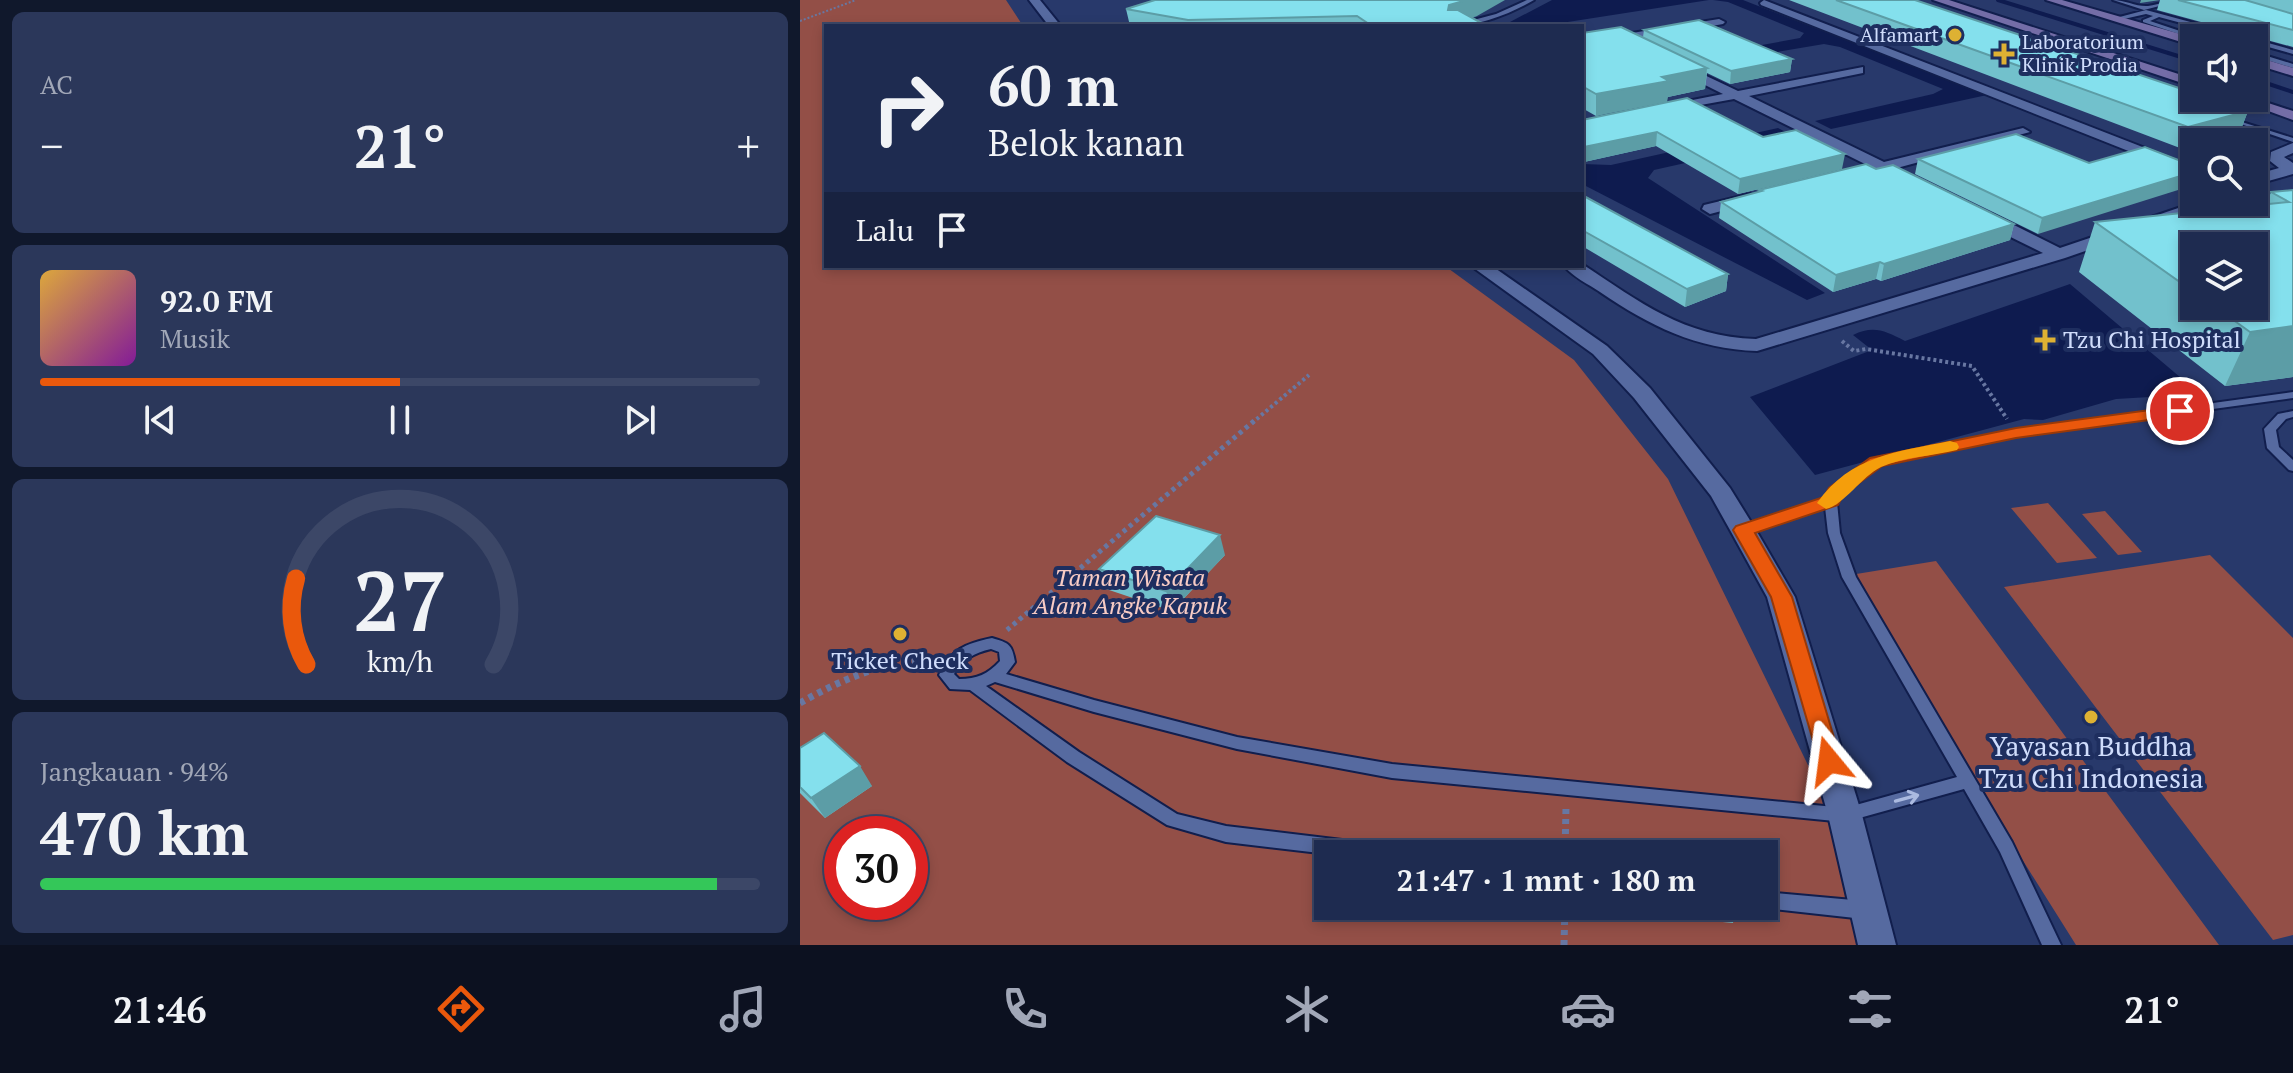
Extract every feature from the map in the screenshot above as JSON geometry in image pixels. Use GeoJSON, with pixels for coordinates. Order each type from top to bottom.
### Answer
{"type":"FeatureCollection","features":[{"type":"Feature","properties":{"kind":"main road"},"geometry":{"type":"LineString","coordinates":[[1938,0],[2180,78]]}},
{"type":"Feature","properties":{"kind":"main road"},"geometry":{"type":"LineString","coordinates":[[2051,0],[2180,38]]}},
{"type":"Feature","properties":{"kind":"main road"},"geometry":{"type":"LineString","coordinates":[[2268,61],[2293,69]]}},
{"type":"Feature","properties":{"kind":"main road"},"geometry":{"type":"LineString","coordinates":[[2268,108],[2293,116]]}},
{"type":"Feature","properties":{"kind":"street"},"geometry":{"type":"LineString","coordinates":[[1034,0],[1053,24]]}},
{"type":"Feature","properties":{"kind":"street"},"geometry":{"type":"LineString","coordinates":[[1765,3],[2180,166]]}},
{"type":"Feature","properties":{"kind":"street"},"geometry":{"type":"LineString","coordinates":[[1584,45],[1719,22]]}},
{"type":"Feature","properties":{"kind":"street"},"geometry":{"type":"LineString","coordinates":[[1621,39],[1923,187]]}},
{"type":"Feature","properties":{"kind":"street"},"geometry":{"type":"LineString","coordinates":[[1659,111],[1859,70]]}},
{"type":"Feature","properties":{"kind":"street"},"geometry":{"type":"LineString","coordinates":[[1854,174],[2023,132]]}},
{"type":"Feature","properties":{"kind":"street"},"geometry":{"type":"LineString","coordinates":[[2293,147],[2276,155],[2278,161],[2293,169]]}},
{"type":"Feature","properties":{"kind":"street"},"geometry":{"type":"LineString","coordinates":[[2268,176],[2293,169]]}},
{"type":"Feature","properties":{"kind":"street"},"geometry":{"type":"LineString","coordinates":[[1710,209],[1767,195]]}},
{"type":"Feature","properties":{"kind":"street"},"geometry":{"type":"LineString","coordinates":[[1964,207],[2059,254]]}},
{"type":"Feature","properties":{"kind":"street"},"geometry":{"type":"LineString","coordinates":[[1576,268],[1685,336],[1730,346],[1757,345],[2059,254],[2180,213]]}},
{"type":"Feature","properties":{"kind":"street"},"geometry":{"type":"LineString","coordinates":[[1483,268],[1554,315],[1610,361],[1642,393],[1721,493],[1743,530],[1781,597],[1845,815],[1877,945]]}},
{"type":"Feature","properties":{"kind":"lane"},"geometry":{"type":"LineString","coordinates":[[1462,24],[1498,15],[1531,0]]}},
{"type":"Feature","properties":{"kind":"lane"},"geometry":{"type":"LineString","coordinates":[[2116,0],[2191,24]]}},
{"type":"Feature","properties":{"kind":"lane"},"geometry":{"type":"LineString","coordinates":[[2119,20],[2180,0]]}},
{"type":"Feature","properties":{"kind":"lane"},"geometry":{"type":"LineString","coordinates":[[2119,20],[2157,15]]}},
{"type":"Feature","properties":{"kind":"lane"},"geometry":{"type":"LineString","coordinates":[[2157,15],[2145,21],[2180,32]]}},
{"type":"Feature","properties":{"kind":"lane"},"geometry":{"type":"LineString","coordinates":[[2268,45],[2293,52]]}},
{"type":"Feature","properties":{"kind":"lane"},"geometry":{"type":"LineString","coordinates":[[2218,114],[2293,140]]}},
{"type":"Feature","properties":{"kind":"lane"},"geometry":{"type":"LineString","coordinates":[[2052,945],[2006,847],[1849,577],[1834,533],[1831,501],[1836,492],[1876,462],[2016,433],[2293,395]]}},
{"type":"Feature","properties":{"kind":"lane"},"geometry":{"type":"LineString","coordinates":[[2293,414],[2282,416],[2270,429],[2273,448],[2293,467]]}},
{"type":"Feature","properties":{"kind":"lane"},"geometry":{"type":"LineString","coordinates":[[1743,530],[1831,501]]}},
{"type":"Feature","properties":{"kind":"lane"},"geometry":{"type":"LineString","coordinates":[[992,643],[1006,649],[1008,662],[996,677],[975,686],[955,685],[946,675],[953,660],[971,647],[992,643]]}},
{"type":"Feature","properties":{"kind":"lane"},"geometry":{"type":"LineString","coordinates":[[996,677],[1237,743],[1392,771],[1566,790],[1845,815],[1968,781]]}},
{"type":"Feature","properties":{"kind":"lane"},"geometry":{"type":"LineString","coordinates":[[975,686],[1073,757],[1173,820],[1226,834],[1314,845]]}},
{"type":"Feature","properties":{"kind":"lane"},"geometry":{"type":"LineString","coordinates":[[1778,901],[1869,910]]}},
{"type":"Feature","properties":{"kind":"path"},"geometry":{"type":"LineString","coordinates":[[800,21],[856,0]]}},
{"type":"Feature","properties":{"kind":"path"},"geometry":{"type":"LineString","coordinates":[[1866,349],[1972,366],[2010,424]]}},
{"type":"Feature","properties":{"kind":"path"},"geometry":{"type":"LineString","coordinates":[[992,643],[1309,375]]}},
{"type":"Feature","properties":{"kind":"path"},"geometry":{"type":"LineString","coordinates":[[800,703],[861,673],[910,658],[953,660]]}},
{"type":"Feature","properties":{"kind":"path"},"geometry":{"type":"LineString","coordinates":[[1565,840],[1566,790]]}},
{"type":"Feature","properties":{"kind":"path"},"geometry":{"type":"LineString","coordinates":[[1564,945],[1565,920]]}},
{"type":"Feature","properties":{"kind":"green space","name":"Taman Wisata Alam Angke Kapuk"},"geometry":{"type":"Polygon","coordinates":[[[800,0],[1006,0],[1022,24],[824,24],[824,268],[1448,268],[1574,360],[1668,479],[1852,855],[1866,945],[800,945],[800,0]]]}},
{"type":"Feature","properties":{"kind":"green space"},"geometry":{"type":"Polygon","coordinates":[[[2048,503],[2097,558],[2057,563],[2011,508],[2048,503]]]}},
{"type":"Feature","properties":{"kind":"green space"},"geometry":{"type":"Polygon","coordinates":[[[2105,511],[2142,552],[2118,555],[2082,514],[2105,511]]]}},
{"type":"Feature","properties":{"kind":"green space"},"geometry":{"type":"Polygon","coordinates":[[[2210,555],[2293,638],[2293,935],[2273,940],[2004,587],[2210,555]]]}},
{"type":"Feature","properties":{"kind":"green space"},"geometry":{"type":"Polygon","coordinates":[[[1936,561],[2219,945],[2076,945],[1844,576],[1936,561]]]}},
{"type":"Feature","properties":{"kind":"shaded area"},"geometry":{"type":"Polygon","coordinates":[[[1552,0],[1709,0],[1555,24],[1500,24],[1552,0]]]}},
{"type":"Feature","properties":{"kind":"shaded area"},"geometry":{"type":"Polygon","coordinates":[[[1713,0],[1743,0],[1987,95],[1831,129],[1815,121],[1933,94],[1943,89],[1840,47],[1824,44],[1699,65],[1685,59],[1800,38],[1804,33],[1728,2],[1713,0]]]}},
{"type":"Feature","properties":{"kind":"shaded area"},"geometry":{"type":"Polygon","coordinates":[[[1778,128],[1797,138],[1654,170],[1648,178],[1825,293],[1807,300],[1584,185],[1584,164],[1611,165],[1778,128]]]}},
{"type":"Feature","properties":{"kind":"shaded area"},"geometry":{"type":"Polygon","coordinates":[[[2070,284],[2200,394],[2116,399],[2043,420],[2024,419],[1815,475],[1750,397],[1872,350],[1853,335],[1860,332],[1879,330],[1905,341],[2070,284]]]}},
{"type":"Feature","properties":{"kind":"building"},"geometry":{"type":"Polygon","coordinates":[[[1155,0],[1467,0],[1449,5],[1448,10],[1458,10],[1483,24],[1369,24],[1357,16],[1188,20],[1126,9],[1155,0]]]}},
{"type":"Feature","properties":{"kind":"building"},"geometry":{"type":"Polygon","coordinates":[[[1836,0],[1915,0],[2180,88],[2180,112],[2244,112],[2188,127],[1836,0]]]}},
{"type":"Feature","properties":{"kind":"building"},"geometry":{"type":"Polygon","coordinates":[[[2178,0],[2245,0],[2293,14],[2293,30],[2178,0]]]}},
{"type":"Feature","properties":{"kind":"building"},"geometry":{"type":"Polygon","coordinates":[[[1699,20],[1792,59],[1731,71],[1644,30],[1699,20]]]}},
{"type":"Feature","properties":{"kind":"building"},"geometry":{"type":"Polygon","coordinates":[[[1621,27],[1707,68],[1662,77],[1669,81],[1596,94],[1584,87],[1584,33],[1621,27]]]}},
{"type":"Feature","properties":{"kind":"building"},"geometry":{"type":"Polygon","coordinates":[[[1687,98],[1763,137],[1796,130],[1845,154],[1740,179],[1657,132],[1584,147],[1584,120],[1687,98]]]}},
{"type":"Feature","properties":{"kind":"building"},"geometry":{"type":"Polygon","coordinates":[[[2016,134],[2089,163],[2145,147],[2180,161],[2180,176],[2042,218],[1918,159],[2016,134]]]}},
{"type":"Feature","properties":{"kind":"building"},"geometry":{"type":"Polygon","coordinates":[[[1866,164],[1876,169],[1893,165],[2014,224],[1884,264],[1880,262],[1836,275],[1721,202],[1866,164]]]}},
{"type":"Feature","properties":{"kind":"building"},"geometry":{"type":"Polygon","coordinates":[[[2293,190],[2293,326],[2250,332],[2233,320],[2268,320],[2268,232],[2180,232],[2180,282],[2095,222],[2180,213],[2180,216],[2268,216],[2268,204],[2289,202],[2271,192],[2293,190]]]}},
{"type":"Feature","properties":{"kind":"building"},"geometry":{"type":"Polygon","coordinates":[[[1584,196],[1728,274],[1687,289],[1584,231],[1584,196]]]}},
{"type":"Feature","properties":{"kind":"building"},"geometry":{"type":"Polygon","coordinates":[[[1156,516],[1220,535],[1166,591],[1099,569],[1156,516]]]}},
{"type":"Feature","properties":{"kind":"building"},"geometry":{"type":"Polygon","coordinates":[[[824,733],[860,766],[811,798],[800,787],[800,748],[824,733]]]}},
{"type":"Feature","properties":{"kind":"waterway"},"geometry":{"type":"LineString","coordinates":[[1998,0],[2180,57]]}},
{"type":"Feature","properties":{"kind":"waterway"},"geometry":{"type":"LineString","coordinates":[[2268,84],[2293,92]]}},
{"type":"Feature","properties":{"kind":"slow traffic"},"geometry":{"type":"LineString","coordinates":[[1826,503],[1846,483],[1876,462],[1950,447]]}},
{"type":"Feature","properties":{"kind":"place","name":"Alfamart"},"geometry":{"type":"Point","coordinates":[1955,35]}},
{"type":"Feature","properties":{"kind":"place","name":"Laboratorium Klinik Prodia"},"geometry":{"type":"Point","coordinates":[2004,54]}},
{"type":"Feature","properties":{"kind":"place","name":"Tzu Chi Hospital"},"geometry":{"type":"Point","coordinates":[2045,340]}},
{"type":"Feature","properties":{"kind":"place","name":"Ticket Check"},"geometry":{"type":"Point","coordinates":[900,634]}},
{"type":"Feature","properties":{"kind":"place","name":"Yayasan Buddha Tzu Chi Indonesia"},"geometry":{"type":"Point","coordinates":[2091,717]}},
{"type":"Feature","properties":{"kind":"route"},"geometry":{"type":"LineString","coordinates":[[1829,761],[1781,597],[1743,530],[1803,513],[1831,501],[1846,483],[1876,462],[2016,433],[2180,411]]}}]}
